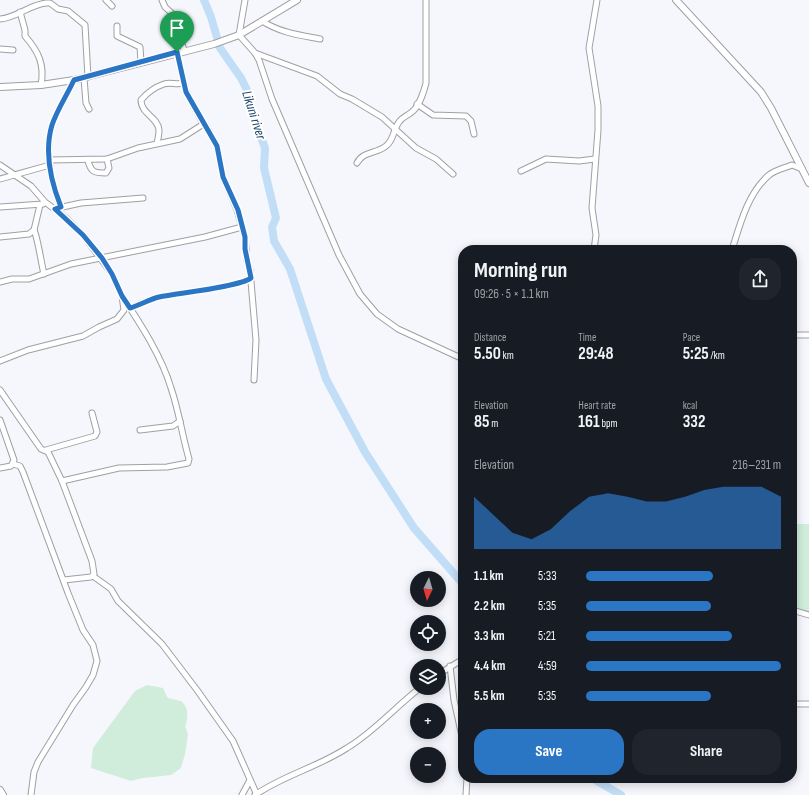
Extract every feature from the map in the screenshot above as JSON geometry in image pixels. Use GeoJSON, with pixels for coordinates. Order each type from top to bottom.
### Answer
{"type":"FeatureCollection","features":[{"type":"Feature","properties":{"kind":"street"},"geometry":{"type":"LineString","coordinates":[[106,0],[112,6]]}},
{"type":"Feature","properties":{"kind":"street"},"geometry":{"type":"LineString","coordinates":[[162,0],[166,7],[175,16],[179,25],[178,33],[184,50]]}},
{"type":"Feature","properties":{"kind":"street"},"geometry":{"type":"LineString","coordinates":[[239,35],[245,0]]}},
{"type":"Feature","properties":{"kind":"street"},"geometry":{"type":"LineString","coordinates":[[0,87],[41,85],[74,80],[184,50],[222,42],[239,35],[296,0]]}},
{"type":"Feature","properties":{"kind":"street"},"geometry":{"type":"LineString","coordinates":[[357,163],[362,156],[380,150],[386,146],[394,136],[395,129],[403,117],[415,110],[426,83],[426,0]]}},
{"type":"Feature","properties":{"kind":"street"},"geometry":{"type":"LineString","coordinates":[[595,245],[596,235],[592,208],[598,130],[598,106],[589,48],[597,0]]}},
{"type":"Feature","properties":{"kind":"street"},"geometry":{"type":"LineString","coordinates":[[678,1],[761,92],[809,183]]}},
{"type":"Feature","properties":{"kind":"street"},"geometry":{"type":"LineString","coordinates":[[0,20],[47,2],[58,9],[68,12],[85,25],[86,102],[89,109]]}},
{"type":"Feature","properties":{"kind":"street"},"geometry":{"type":"LineString","coordinates":[[20,12],[26,30],[25,36],[31,43],[42,64],[43,70],[41,85]]}},
{"type":"Feature","properties":{"kind":"street"},"geometry":{"type":"LineString","coordinates":[[262,21],[276,29],[294,35],[320,39]]}},
{"type":"Feature","properties":{"kind":"street"},"geometry":{"type":"LineString","coordinates":[[117,26],[117,36],[140,47],[141,62]]}},
{"type":"Feature","properties":{"kind":"street"},"geometry":{"type":"LineString","coordinates":[[239,35],[255,53],[272,99],[339,255],[360,294],[377,314],[398,329],[458,357]]}},
{"type":"Feature","properties":{"kind":"street"},"geometry":{"type":"LineString","coordinates":[[0,49],[13,50]]}},
{"type":"Feature","properties":{"kind":"street"},"geometry":{"type":"LineString","coordinates":[[177,52],[183,83],[191,102],[217,146],[223,177],[236,205],[242,227],[251,278],[256,340],[254,380]]}},
{"type":"Feature","properties":{"kind":"street"},"geometry":{"type":"LineString","coordinates":[[255,53],[317,76],[340,94],[352,99],[382,117],[416,148],[436,159],[453,174]]}},
{"type":"Feature","properties":{"kind":"street"},"geometry":{"type":"LineString","coordinates":[[61,207],[54,191],[49,162],[49,140],[52,124],[74,80]]}},
{"type":"Feature","properties":{"kind":"street"},"geometry":{"type":"LineString","coordinates":[[157,143],[159,130],[155,120],[146,112],[140,100],[151,90],[165,84],[176,85],[183,83]]}},
{"type":"Feature","properties":{"kind":"street"},"geometry":{"type":"LineString","coordinates":[[417,104],[435,115],[466,116],[471,121],[474,134]]}},
{"type":"Feature","properties":{"kind":"street"},"geometry":{"type":"LineString","coordinates":[[0,179],[49,162],[106,159],[157,143],[180,138],[204,125]]}},
{"type":"Feature","properties":{"kind":"street"},"geometry":{"type":"LineString","coordinates":[[88,161],[91,170],[94,172],[106,173],[108,168],[106,159]]}},
{"type":"Feature","properties":{"kind":"street"},"geometry":{"type":"LineString","coordinates":[[521,171],[546,159],[579,161],[595,159]]}},
{"type":"Feature","properties":{"kind":"street"},"geometry":{"type":"LineString","coordinates":[[0,165],[31,186],[46,202],[83,235],[102,258],[112,274],[122,296],[156,351],[171,388],[189,459],[188,463],[167,467],[119,468],[62,481]]}},
{"type":"Feature","properties":{"kind":"street"},"geometry":{"type":"LineString","coordinates":[[734,245],[740,225],[759,186],[770,174],[778,170],[792,165],[802,168]]}},
{"type":"Feature","properties":{"kind":"street"},"geometry":{"type":"LineString","coordinates":[[55,209],[81,203],[143,198]]}},
{"type":"Feature","properties":{"kind":"street"},"geometry":{"type":"LineString","coordinates":[[0,207],[40,205],[46,202]]}},
{"type":"Feature","properties":{"kind":"street"},"geometry":{"type":"LineString","coordinates":[[0,237],[29,234],[34,230],[40,205]]}},
{"type":"Feature","properties":{"kind":"street"},"geometry":{"type":"LineString","coordinates":[[0,282],[12,279],[28,279],[70,264],[205,237],[242,227]]}},
{"type":"Feature","properties":{"kind":"street"},"geometry":{"type":"LineString","coordinates":[[34,230],[37,236],[38,250],[44,274]]}},
{"type":"Feature","properties":{"kind":"street"},"geometry":{"type":"LineString","coordinates":[[130,308],[158,297],[247,281],[251,278]]}},
{"type":"Feature","properties":{"kind":"street"},"geometry":{"type":"LineString","coordinates":[[0,361],[28,350],[74,339],[117,319],[124,310],[122,296]]}},
{"type":"Feature","properties":{"kind":"street"},"geometry":{"type":"LineString","coordinates":[[797,335],[809,335]]}},
{"type":"Feature","properties":{"kind":"street"},"geometry":{"type":"LineString","coordinates":[[0,390],[41,449],[46,450],[95,436],[97,432],[92,413]]}},
{"type":"Feature","properties":{"kind":"street"},"geometry":{"type":"LineString","coordinates":[[0,420],[14,460],[13,464]]}},
{"type":"Feature","properties":{"kind":"street"},"geometry":{"type":"LineString","coordinates":[[140,430],[173,426],[180,421]]}},
{"type":"Feature","properties":{"kind":"street"},"geometry":{"type":"LineString","coordinates":[[46,450],[62,481],[92,562],[93,576]]}},
{"type":"Feature","properties":{"kind":"street"},"geometry":{"type":"LineString","coordinates":[[0,468],[13,464],[20,466],[82,626],[96,652],[97,661],[93,675],[86,687],[73,705],[38,762],[34,772],[31,795]]}},
{"type":"Feature","properties":{"kind":"street"},"geometry":{"type":"LineString","coordinates":[[64,580],[93,576],[110,589],[118,601],[162,644],[226,730],[239,753],[256,795],[280,779],[347,748],[365,736],[410,695]]}},
{"type":"Feature","properties":{"kind":"street"},"geometry":{"type":"LineString","coordinates":[[797,611],[809,615]]}},
{"type":"Feature","properties":{"kind":"street"},"geometry":{"type":"LineString","coordinates":[[446,669],[458,662]]}},
{"type":"Feature","properties":{"kind":"street"},"geometry":{"type":"LineString","coordinates":[[450,666],[458,718]]}},
{"type":"Feature","properties":{"kind":"street"},"geometry":{"type":"LineString","coordinates":[[797,704],[809,704]]}},
{"type":"Feature","properties":{"kind":"street"},"geometry":{"type":"LineString","coordinates":[[242,795],[250,780]]}},
{"type":"Feature","properties":{"kind":"street"},"geometry":{"type":"LineString","coordinates":[[466,795],[467,783]]}},
{"type":"Feature","properties":{"kind":"street"},"geometry":{"type":"LineString","coordinates":[[0,790],[3,795]]}},
{"type":"Feature","properties":{"kind":"green space"},"geometry":{"type":"Polygon","coordinates":[[[797,524],[809,524],[809,613],[797,609],[797,524]]]}},
{"type":"Feature","properties":{"kind":"green space"},"geometry":{"type":"Polygon","coordinates":[[[147,685],[163,688],[167,697],[182,702],[186,707],[187,720],[185,726],[188,734],[181,768],[171,775],[131,781],[91,768],[93,748],[135,691],[147,685]]]}},
{"type":"Feature","properties":{"kind":"waterway","name":"Likuni river"},"geometry":{"type":"LineString","coordinates":[[204,0],[211,17],[220,48],[241,78],[248,92],[251,111],[265,148],[264,168],[276,218],[272,227],[274,241],[290,269],[326,379],[365,452],[414,528],[458,578]]}},
{"type":"Feature","properties":{"kind":"waterway"},"geometry":{"type":"LineString","coordinates":[[601,783],[621,795]]}},
{"type":"Feature","properties":{"kind":"route"},"geometry":{"type":"LineString","coordinates":[[177,52],[181,62],[183,83],[186,92],[217,146],[223,177],[238,210],[245,237],[245,249],[251,278],[247,281],[158,297],[130,308],[102,258],[83,235],[55,209],[61,207],[54,191],[50,164],[49,140],[52,124],[74,80],[177,52]]}}]}
